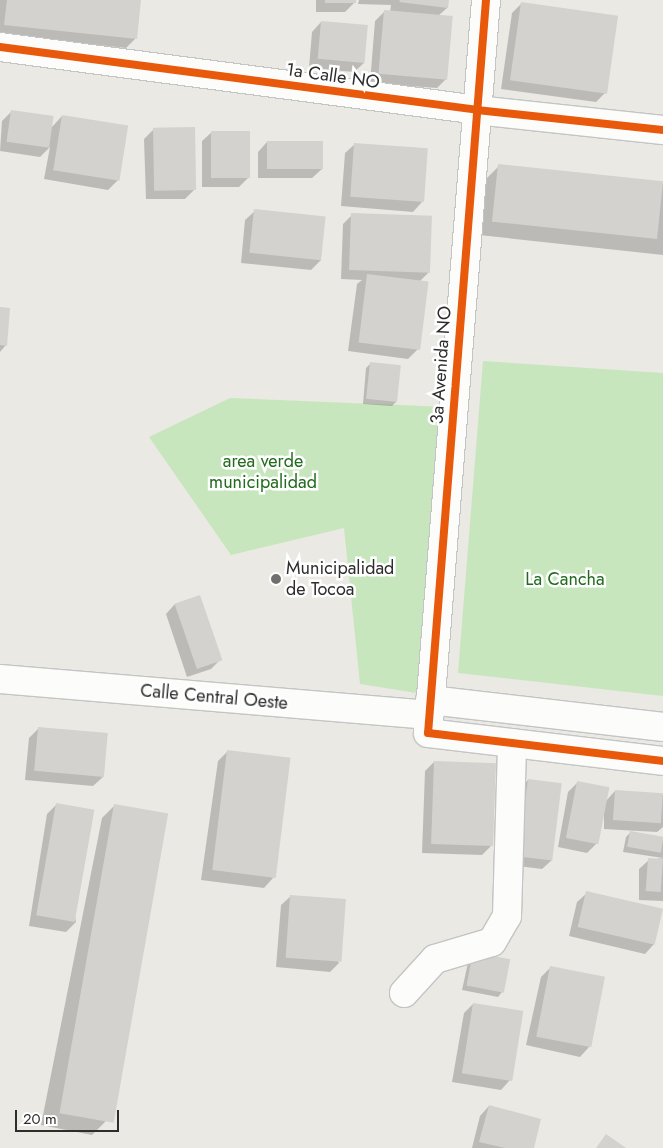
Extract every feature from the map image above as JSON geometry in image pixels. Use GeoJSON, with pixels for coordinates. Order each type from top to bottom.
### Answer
{"type":"FeatureCollection","features":[{"type":"Feature","properties":{"kind":"street","name":"3a Avenida NO"},"geometry":{"type":"LineString","coordinates":[[429,716],[486,0]]}},
{"type":"Feature","properties":{"kind":"street","name":"1a Calle NO"},"geometry":{"type":"LineString","coordinates":[[0,47],[476,110],[663,130]]}},
{"type":"Feature","properties":{"kind":"street","name":"Calle Central Oeste"},"geometry":{"type":"LineString","coordinates":[[0,679],[429,716],[663,727]]}},
{"type":"Feature","properties":{"kind":"street"},"geometry":{"type":"LineString","coordinates":[[429,716],[512,743],[663,761]]}},
{"type":"Feature","properties":{"kind":"street"},"geometry":{"type":"LineString","coordinates":[[404,993],[435,960],[492,942],[507,916],[512,743]]}},
{"type":"Feature","properties":{"kind":"green space","name":"La Cancha"},"geometry":{"type":"Polygon","coordinates":[[[483,361],[663,373],[663,696],[458,673],[483,361]]]}},
{"type":"Feature","properties":{"kind":"green space","name":"area verde municipalidad"},"geometry":{"type":"Polygon","coordinates":[[[230,398],[447,407],[423,694],[360,684],[344,528],[231,555],[149,437],[230,398]]]}},
{"type":"Feature","properties":{"kind":"building"},"geometry":{"type":"Polygon","coordinates":[[[7,0],[141,0],[137,39],[4,25],[7,0]]]}},
{"type":"Feature","properties":{"kind":"building"},"geometry":{"type":"Polygon","coordinates":[[[325,0],[356,0],[356,3],[325,3],[325,0]]]}},
{"type":"Feature","properties":{"kind":"building"},"geometry":{"type":"Polygon","coordinates":[[[400,0],[449,0],[448,8],[399,2],[400,0]]]}},
{"type":"Feature","properties":{"kind":"building"},"geometry":{"type":"Polygon","coordinates":[[[521,2],[618,16],[607,94],[510,80],[521,2]]]}},
{"type":"Feature","properties":{"kind":"building"},"geometry":{"type":"Polygon","coordinates":[[[384,10],[453,16],[447,80],[378,74],[384,10]]]}},
{"type":"Feature","properties":{"kind":"building"},"geometry":{"type":"Polygon","coordinates":[[[321,21],[368,25],[365,63],[318,59],[321,21]]]}},
{"type":"Feature","properties":{"kind":"building"},"geometry":{"type":"Polygon","coordinates":[[[11,110],[54,116],[49,148],[7,142],[11,110]]]}},
{"type":"Feature","properties":{"kind":"building"},"geometry":{"type":"Polygon","coordinates":[[[62,115],[128,125],[119,181],[53,170],[62,115]]]}},
{"type":"Feature","properties":{"kind":"building"},"geometry":{"type":"Polygon","coordinates":[[[195,127],[196,190],[154,191],[153,128],[195,127]]]}},
{"type":"Feature","properties":{"kind":"building"},"geometry":{"type":"Polygon","coordinates":[[[211,131],[250,131],[250,178],[211,178],[211,131]]]}},
{"type":"Feature","properties":{"kind":"building"},"geometry":{"type":"Polygon","coordinates":[[[267,141],[323,141],[323,169],[267,169],[267,141]]]}},
{"type":"Feature","properties":{"kind":"building"},"geometry":{"type":"Polygon","coordinates":[[[354,143],[428,148],[424,202],[350,197],[354,143]]]}},
{"type":"Feature","properties":{"kind":"building"},"geometry":{"type":"Polygon","coordinates":[[[498,164],[663,181],[657,239],[492,222],[498,164]]]}},
{"type":"Feature","properties":{"kind":"building"},"geometry":{"type":"Polygon","coordinates":[[[254,209],[326,217],[321,260],[249,253],[254,209]]]}},
{"type":"Feature","properties":{"kind":"building"},"geometry":{"type":"Polygon","coordinates":[[[351,213],[432,216],[430,273],[349,270],[351,213]]]}},
{"type":"Feature","properties":{"kind":"building"},"geometry":{"type":"Polygon","coordinates":[[[367,274],[429,282],[420,350],[359,342],[367,274]]]}},
{"type":"Feature","properties":{"kind":"building"},"geometry":{"type":"Polygon","coordinates":[[[0,307],[10,308],[7,346],[0,345],[0,307]]]}},
{"type":"Feature","properties":{"kind":"building"},"geometry":{"type":"Polygon","coordinates":[[[370,362],[401,365],[397,402],[366,399],[370,362]]]}},
{"type":"Feature","properties":{"kind":"building"},"geometry":{"type":"Polygon","coordinates":[[[200,595],[222,660],[197,669],[174,604],[200,595]]]}},
{"type":"Feature","properties":{"kind":"building"},"geometry":{"type":"Polygon","coordinates":[[[38,727],[108,733],[104,777],[34,771],[38,727]]]}},
{"type":"Feature","properties":{"kind":"building"},"geometry":{"type":"Polygon","coordinates":[[[227,750],[291,758],[276,878],[212,870],[227,750]]]}},
{"type":"Feature","properties":{"kind":"building"},"geometry":{"type":"Polygon","coordinates":[[[434,761],[496,763],[493,846],[431,844],[434,761]]]}},
{"type":"Feature","properties":{"kind":"building"},"geometry":{"type":"Polygon","coordinates":[[[528,779],[562,783],[552,861],[518,856],[528,779]]]}},
{"type":"Feature","properties":{"kind":"building"},"geometry":{"type":"Polygon","coordinates":[[[577,781],[609,787],[598,844],[566,838],[577,781]]]}},
{"type":"Feature","properties":{"kind":"building"},"geometry":{"type":"Polygon","coordinates":[[[615,790],[663,793],[661,823],[613,820],[615,790]]]}},
{"type":"Feature","properties":{"kind":"building"},"geometry":{"type":"Polygon","coordinates":[[[56,803],[94,810],[75,922],[36,915],[56,803]]]}},
{"type":"Feature","properties":{"kind":"building"},"geometry":{"type":"Polygon","coordinates":[[[114,804],[168,814],[114,1123],[59,1113],[114,804]]]}},
{"type":"Feature","properties":{"kind":"building"},"geometry":{"type":"Polygon","coordinates":[[[630,831],[663,837],[661,853],[627,847],[630,831]]]}},
{"type":"Feature","properties":{"kind":"building"},"geometry":{"type":"Polygon","coordinates":[[[648,858],[663,859],[661,892],[646,891],[648,858]]]}},
{"type":"Feature","properties":{"kind":"building"},"geometry":{"type":"Polygon","coordinates":[[[586,891],[663,909],[655,945],[578,927],[586,891]]]}},
{"type":"Feature","properties":{"kind":"building"},"geometry":{"type":"Polygon","coordinates":[[[290,895],[346,899],[341,962],[286,958],[290,895]]]}},
{"type":"Feature","properties":{"kind":"building"},"geometry":{"type":"Polygon","coordinates":[[[473,952],[510,959],[504,993],[467,985],[473,952]]]}},
{"type":"Feature","properties":{"kind":"building"},"geometry":{"type":"Polygon","coordinates":[[[550,966],[605,977],[591,1047],[536,1037],[550,966]]]}},
{"type":"Feature","properties":{"kind":"building"},"geometry":{"type":"Polygon","coordinates":[[[473,1003],[523,1011],[512,1081],[462,1073],[473,1003]]]}},
{"type":"Feature","properties":{"kind":"building"},"geometry":{"type":"Polygon","coordinates":[[[489,1105],[541,1119],[534,1148],[505,1148],[479,1142],[489,1105]]]}},
{"type":"Feature","properties":{"kind":"building"},"geometry":{"type":"Polygon","coordinates":[[[606,1134],[626,1148],[596,1148],[606,1134]]]}},
{"type":"Feature","properties":{"kind":"cycle path"},"geometry":{"type":"LineString","coordinates":[[486,0],[428,733],[663,761]]}},
{"type":"Feature","properties":{"kind":"cycle path"},"geometry":{"type":"LineString","coordinates":[[0,47],[476,110],[663,130]]}},
{"type":"Feature","properties":{"kind":"place","name":"Municipalidad de Tocoa"},"geometry":{"type":"Point","coordinates":[276,579]}}]}
